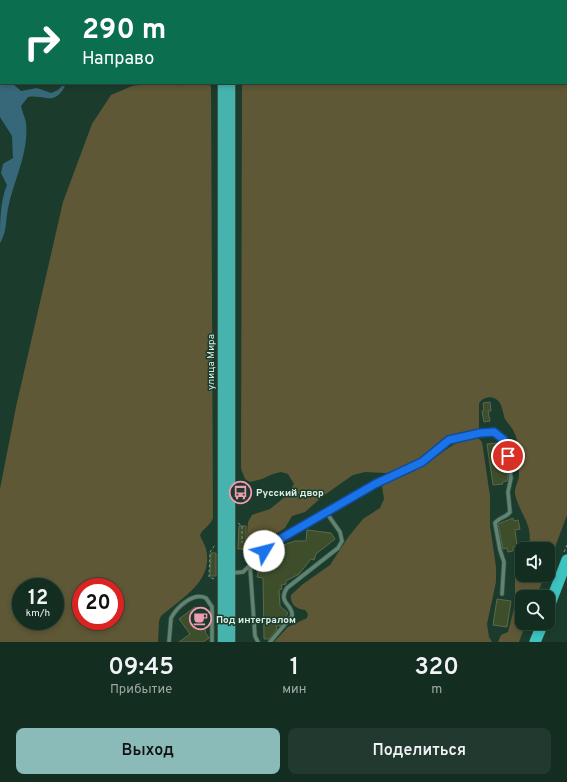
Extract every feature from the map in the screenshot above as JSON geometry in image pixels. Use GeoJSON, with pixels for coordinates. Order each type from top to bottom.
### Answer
{"type":"FeatureCollection","features":[{"type":"Feature","properties":{"kind":"highway"},"geometry":{"type":"LineString","coordinates":[[555,591],[567,560]]}},
{"type":"Feature","properties":{"kind":"highway"},"geometry":{"type":"LineString","coordinates":[[535,642],[539,630]]}},
{"type":"Feature","properties":{"kind":"main road","name":"улица Мира"},"geometry":{"type":"LineString","coordinates":[[222,84],[226,574],[230,642]]}},
{"type":"Feature","properties":{"kind":"main road","name":"улица Мира"},"geometry":{"type":"LineString","coordinates":[[223,642],[226,574],[230,84]]}},
{"type":"Feature","properties":{"kind":"lane"},"geometry":{"type":"LineString","coordinates":[[226,574],[242,573],[272,544],[375,484],[422,462],[449,440],[480,433],[494,432],[499,435],[507,445],[511,478],[508,492],[510,512],[496,523],[500,550],[504,562],[502,594]]}},
{"type":"Feature","properties":{"kind":"lane"},"geometry":{"type":"LineString","coordinates":[[270,642],[292,616],[292,610],[284,600],[286,588],[338,548],[342,541],[340,532],[326,512]]}},
{"type":"Feature","properties":{"kind":"lane"},"geometry":{"type":"LineString","coordinates":[[250,566],[254,636],[258,642]]}},
{"type":"Feature","properties":{"kind":"lane"},"geometry":{"type":"LineString","coordinates":[[169,642],[171,618],[187,602],[196,596],[206,598],[212,607],[212,642]]}},
{"type":"Feature","properties":{"kind":"path"},"geometry":{"type":"LineString","coordinates":[[236,522],[242,526],[242,544]]}},
{"type":"Feature","properties":{"kind":"shaded area"},"geometry":{"type":"Polygon","coordinates":[[[146,84],[209,84],[211,86],[213,518],[200,535],[206,549],[207,560],[205,570],[201,580],[194,588],[161,616],[159,621],[158,642],[0,642],[0,489],[16,407],[63,202],[92,124],[111,95],[132,86],[146,84]]]}},
{"type":"Feature","properties":{"kind":"shaded area"},"geometry":{"type":"Polygon","coordinates":[[[242,84],[567,84],[567,515],[555,547],[555,542],[530,542],[530,533],[515,494],[519,477],[517,439],[513,430],[505,419],[502,407],[494,398],[489,397],[483,399],[479,404],[479,429],[452,435],[422,457],[394,472],[365,472],[353,475],[323,496],[305,512],[292,516],[285,528],[274,535],[249,558],[245,557],[248,522],[252,515],[270,509],[286,496],[294,484],[288,474],[281,472],[250,482],[245,479],[241,469],[242,84]]]}},
{"type":"Feature","properties":{"kind":"shaded area"},"geometry":{"type":"Polygon","coordinates":[[[469,438],[478,438],[482,442],[490,496],[490,526],[496,567],[496,582],[487,624],[489,637],[492,642],[274,642],[288,627],[307,618],[308,614],[305,610],[296,607],[292,601],[291,595],[303,584],[330,565],[349,536],[363,519],[380,508],[384,499],[382,486],[416,470],[450,447],[469,438]]]}},
{"type":"Feature","properties":{"kind":"shaded area"},"geometry":{"type":"Polygon","coordinates":[[[515,582],[542,582],[539,590],[515,590],[515,582]]]}},
{"type":"Feature","properties":{"kind":"shaded area"},"geometry":{"type":"Polygon","coordinates":[[[515,605],[515,630],[523,630],[519,642],[498,642],[501,635],[508,632],[515,605]]]}},
{"type":"Feature","properties":{"kind":"water"},"geometry":{"type":"Polygon","coordinates":[[[0,84],[13,84],[21,91],[37,88],[51,93],[58,90],[62,86],[65,86],[57,96],[53,98],[28,97],[21,106],[26,123],[24,154],[9,204],[3,238],[0,243],[0,220],[7,185],[1,173],[3,164],[13,158],[12,136],[0,117],[0,84]]]}},
{"type":"Feature","properties":{"kind":"building"},"geometry":{"type":"Polygon","coordinates":[[[490,402],[491,411],[488,411],[490,421],[484,422],[482,411],[484,410],[483,403],[490,402]]]}},
{"type":"Feature","properties":{"kind":"building"},"geometry":{"type":"Polygon","coordinates":[[[497,443],[497,445],[503,445],[508,478],[507,481],[502,482],[503,484],[493,485],[487,444],[497,443]]]}},
{"type":"Feature","properties":{"kind":"building"},"geometry":{"type":"Polygon","coordinates":[[[513,518],[514,521],[518,520],[520,529],[515,530],[516,542],[515,542],[515,546],[513,547],[513,551],[508,552],[507,548],[503,549],[498,524],[513,518]]]}},
{"type":"Feature","properties":{"kind":"building"},"geometry":{"type":"Polygon","coordinates":[[[239,526],[246,526],[246,549],[238,549],[239,526]]]}},
{"type":"Feature","properties":{"kind":"building"},"geometry":{"type":"Polygon","coordinates":[[[307,530],[331,533],[335,539],[316,554],[314,560],[311,559],[299,574],[286,581],[286,584],[281,585],[282,589],[279,590],[280,606],[288,613],[280,626],[276,626],[277,629],[269,639],[264,639],[263,578],[257,577],[259,568],[266,558],[278,547],[295,541],[306,541],[307,530]]]}},
{"type":"Feature","properties":{"kind":"building"},"geometry":{"type":"Polygon","coordinates":[[[211,553],[216,553],[216,576],[210,576],[211,553]]]}},
{"type":"Feature","properties":{"kind":"building"},"geometry":{"type":"Polygon","coordinates":[[[497,599],[511,601],[507,627],[493,625],[497,599]]]}},
{"type":"Feature","properties":{"kind":"building"},"geometry":{"type":"Polygon","coordinates":[[[195,607],[205,619],[200,623],[209,638],[203,642],[179,642],[190,634],[179,619],[195,607]]]}},
{"type":"Feature","properties":{"kind":"place","name":"Русский двор"},"geometry":{"type":"Point","coordinates":[241,492]}},
{"type":"Feature","properties":{"kind":"place","name":"Под интегралом"},"geometry":{"type":"Point","coordinates":[201,619]}},
{"type":"Feature","properties":{"kind":"route"},"geometry":{"type":"LineString","coordinates":[[264,551],[272,544],[303,527],[332,508],[375,484],[422,462],[449,440],[480,433],[494,432],[499,435],[507,445],[508,456]]}}]}
